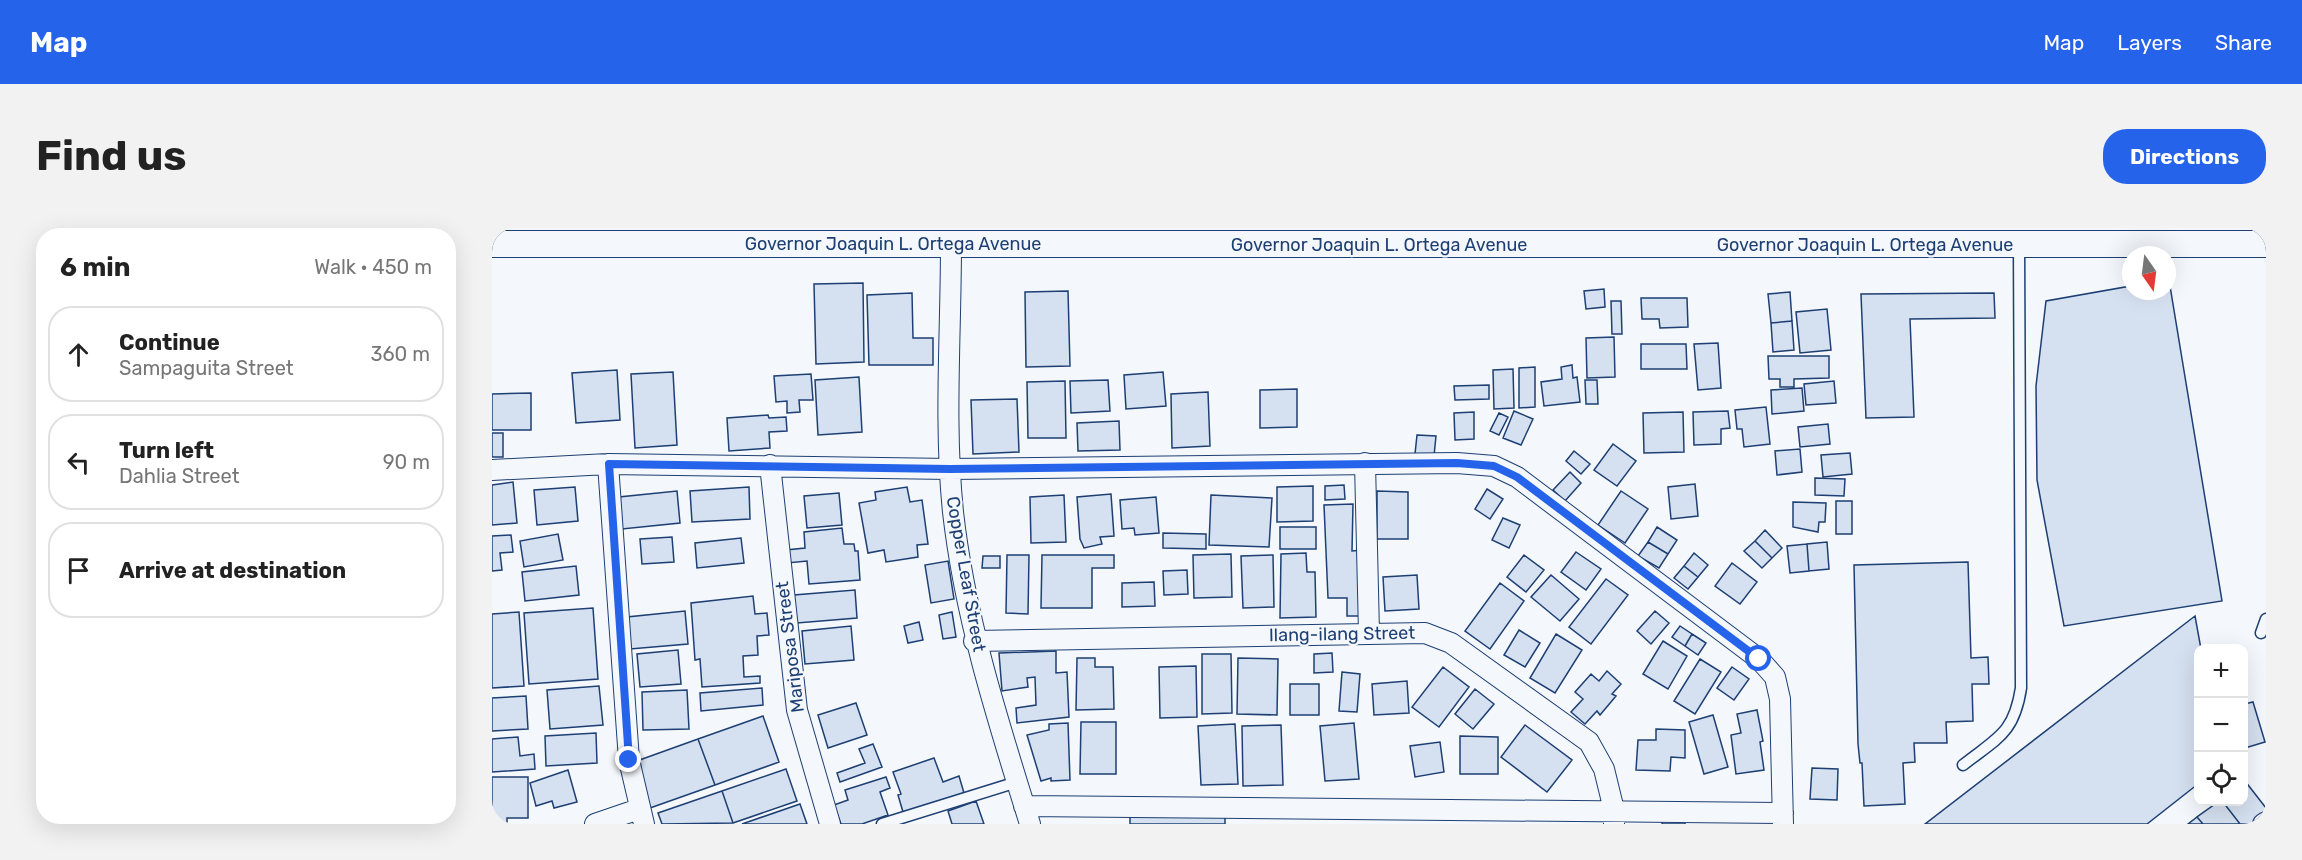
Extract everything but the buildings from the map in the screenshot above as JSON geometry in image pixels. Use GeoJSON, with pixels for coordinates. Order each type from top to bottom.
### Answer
{"type":"FeatureCollection","features":[{"type":"Feature","properties":{"kind":"street","name":"Governor Joaquin L. Ortega Avenue"},"geometry":{"type":"LineString","coordinates":[[492,244],[951,244],[1333,236],[1664,236],[2019,244],[2266,244]]}},
{"type":"Feature","properties":{"kind":"street","name":"Copper Leaf Street"},"geometry":{"type":"LineString","coordinates":[[951,244],[950,469],[954,514],[975,641],[1027,815]]}},
{"type":"Feature","properties":{"kind":"street"},"geometry":{"type":"LineString","coordinates":[[1365,463],[1369,633]]}},
{"type":"Feature","properties":{"kind":"street"},"geometry":{"type":"LineString","coordinates":[[492,470],[609,464],[950,469],[1365,463],[1494,466],[1517,477],[1759,659],[1775,677],[1780,699],[1783,818],[1027,815]]}},
{"type":"Feature","properties":{"kind":"street"},"geometry":{"type":"LineString","coordinates":[[595,824],[642,816],[629,760],[609,464]]}},
{"type":"Feature","properties":{"kind":"street","name":"Mariposa Street"},"geometry":{"type":"LineString","coordinates":[[770,465],[797,710],[830,824]]}},
{"type":"Feature","properties":{"kind":"street","name":"Ilang-ilang Street"},"geometry":{"type":"LineString","coordinates":[[975,641],[1369,633],[1436,636],[1451,643],[1589,742],[1599,755],[1614,817]]}},
{"type":"Feature","properties":{"kind":"lane"},"geometry":{"type":"LineString","coordinates":[[1963,765],[2006,731],[2017,713],[2021,688],[2019,244]]}},
{"type":"Feature","properties":{"kind":"lane"},"geometry":{"type":"LineString","coordinates":[[2261,633],[2266,619]]}},
{"type":"Feature","properties":{"kind":"lane"},"geometry":{"type":"LineString","coordinates":[[882,824],[1017,782]]}},
{"type":"Feature","properties":{"kind":"route"},"geometry":{"type":"LineString","coordinates":[[629,760],[609,464],[950,469],[1365,463],[1457,463],[1494,466],[1517,477],[1759,659]]}}]}
